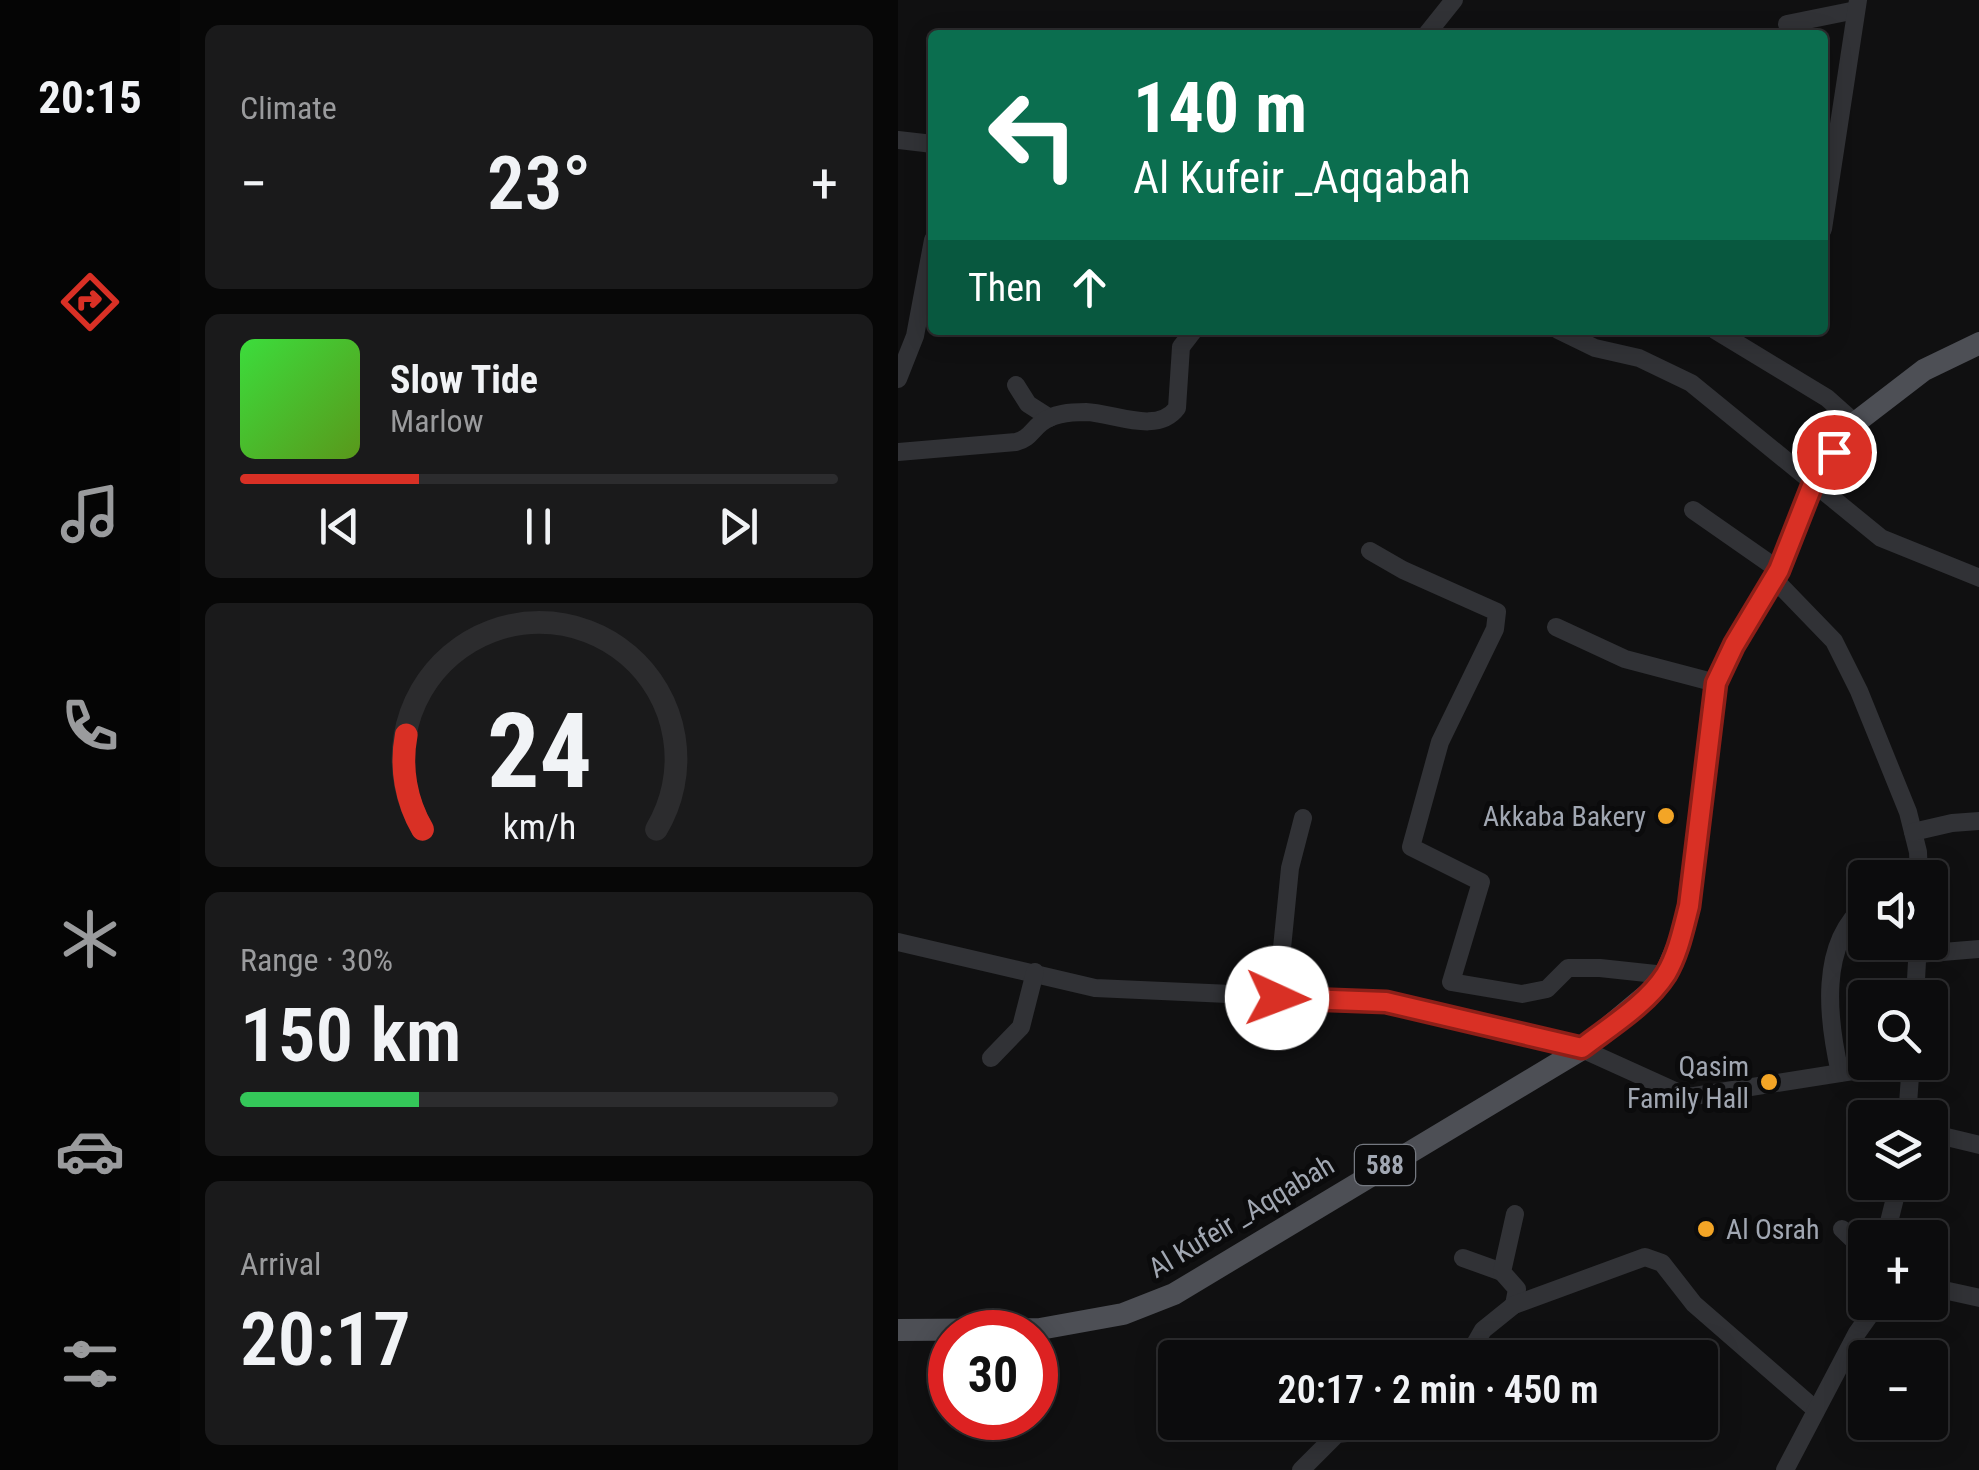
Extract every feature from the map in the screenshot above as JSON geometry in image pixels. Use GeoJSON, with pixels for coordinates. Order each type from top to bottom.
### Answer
{"type":"FeatureCollection","features":[{"type":"Feature","properties":{"kind":"main road","name":"588"},"geometry":{"type":"LineString","coordinates":[[1716,683],[1776,575],[1814,481],[1855,424],[1924,370],[1980,344]]}},
{"type":"Feature","properties":{"kind":"main road","name":"Al Kufeir _Aqqabah"},"geometry":{"type":"LineString","coordinates":[[898,1330],[1040,1329],[1123,1314],[1174,1294],[1582,1048],[1638,1003],[1665,975],[1680,942],[1689,906],[1716,683]]}},
{"type":"Feature","properties":{"kind":"street"},"geometry":{"type":"LineString","coordinates":[[1430,30],[1454,0]]}},
{"type":"Feature","properties":{"kind":"street"},"geometry":{"type":"LineString","coordinates":[[1787,24],[1857,5],[1828,195]]}},
{"type":"Feature","properties":{"kind":"street"},"geometry":{"type":"LineString","coordinates":[[898,140],[928,143]]}},
{"type":"Feature","properties":{"kind":"street"},"geometry":{"type":"LineString","coordinates":[[898,379],[914,336],[928,265]]}},
{"type":"Feature","properties":{"kind":"street"},"geometry":{"type":"LineString","coordinates":[[898,452],[1016,442],[1026,439],[1050,418],[1090,412],[1144,422],[1164,419],[1177,408],[1181,347],[1190,335]]}},
{"type":"Feature","properties":{"kind":"street"},"geometry":{"type":"LineString","coordinates":[[1568,335],[1583,343],[1604,339],[1691,383],[1882,538],[1980,578]]}},
{"type":"Feature","properties":{"kind":"street"},"geometry":{"type":"LineString","coordinates":[[1723,335],[1827,398],[1855,424]]}},
{"type":"Feature","properties":{"kind":"street"},"geometry":{"type":"LineString","coordinates":[[1016,385],[1028,404],[1050,418]]}},
{"type":"Feature","properties":{"kind":"street"},"geometry":{"type":"LineString","coordinates":[[1693,510],[1776,575],[1834,641],[1908,812],[1914,860]]}},
{"type":"Feature","properties":{"kind":"street"},"geometry":{"type":"LineString","coordinates":[[1370,551],[1497,612],[1495,629],[1440,742],[1411,846],[1481,882],[1451,982],[1522,994],[1547,988],[1568,968],[1665,975]]}},
{"type":"Feature","properties":{"kind":"street"},"geometry":{"type":"LineString","coordinates":[[1556,626],[1625,659],[1716,683]]}},
{"type":"Feature","properties":{"kind":"street"},"geometry":{"type":"LineString","coordinates":[[1277,998],[1290,868],[1303,818]]}},
{"type":"Feature","properties":{"kind":"street"},"geometry":{"type":"LineString","coordinates":[[1913,832],[1980,821]]}},
{"type":"Feature","properties":{"kind":"street"},"geometry":{"type":"LineString","coordinates":[[1840,1073],[1830,1016],[1835,957],[1848,921]]}},
{"type":"Feature","properties":{"kind":"street"},"geometry":{"type":"LineString","coordinates":[[898,942],[1095,988],[1386,1002],[1582,1048],[1688,1098],[1848,1072]]}},
{"type":"Feature","properties":{"kind":"street"},"geometry":{"type":"LineString","coordinates":[[1948,948],[1980,949]]}},
{"type":"Feature","properties":{"kind":"street"},"geometry":{"type":"LineString","coordinates":[[991,1058],[1021,1027],[1035,972]]}},
{"type":"Feature","properties":{"kind":"street"},"geometry":{"type":"LineString","coordinates":[[1948,1137],[1980,1145]]}},
{"type":"Feature","properties":{"kind":"street"},"geometry":{"type":"LineString","coordinates":[[1502,1272],[1514,1214]]}},
{"type":"Feature","properties":{"kind":"street"},"geometry":{"type":"LineString","coordinates":[[1842,1230],[1848,1236]]}},
{"type":"Feature","properties":{"kind":"street"},"geometry":{"type":"LineString","coordinates":[[1463,1258],[1502,1272],[1518,1290],[1514,1306]]}},
{"type":"Feature","properties":{"kind":"street"},"geometry":{"type":"LineString","coordinates":[[1477,1340],[1483,1330],[1514,1306],[1637,1258],[1653,1258],[1694,1304],[1816,1410]]}},
{"type":"Feature","properties":{"kind":"street"},"geometry":{"type":"LineString","coordinates":[[1948,1290],[1980,1298]]}},
{"type":"Feature","properties":{"kind":"street"},"geometry":{"type":"LineString","coordinates":[[1785,1470],[1867,1320]]}},
{"type":"Feature","properties":{"kind":"street"},"geometry":{"type":"LineString","coordinates":[[1301,1470],[1331,1440]]}},
{"type":"Feature","properties":{"kind":"place","name":"Akkaba Bakery"},"geometry":{"type":"Point","coordinates":[1666,816]}},
{"type":"Feature","properties":{"kind":"place","name":"Qasim Family Hall"},"geometry":{"type":"Point","coordinates":[1769,1082]}},
{"type":"Feature","properties":{"kind":"place","name":"Al Osrah"},"geometry":{"type":"Point","coordinates":[1706,1229]}},
{"type":"Feature","properties":{"kind":"route"},"geometry":{"type":"LineString","coordinates":[[1277,998],[1386,1002],[1582,1048],[1648,994],[1665,975],[1680,942],[1689,906],[1716,683],[1779,570],[1814,481],[1834,452]]}}]}
